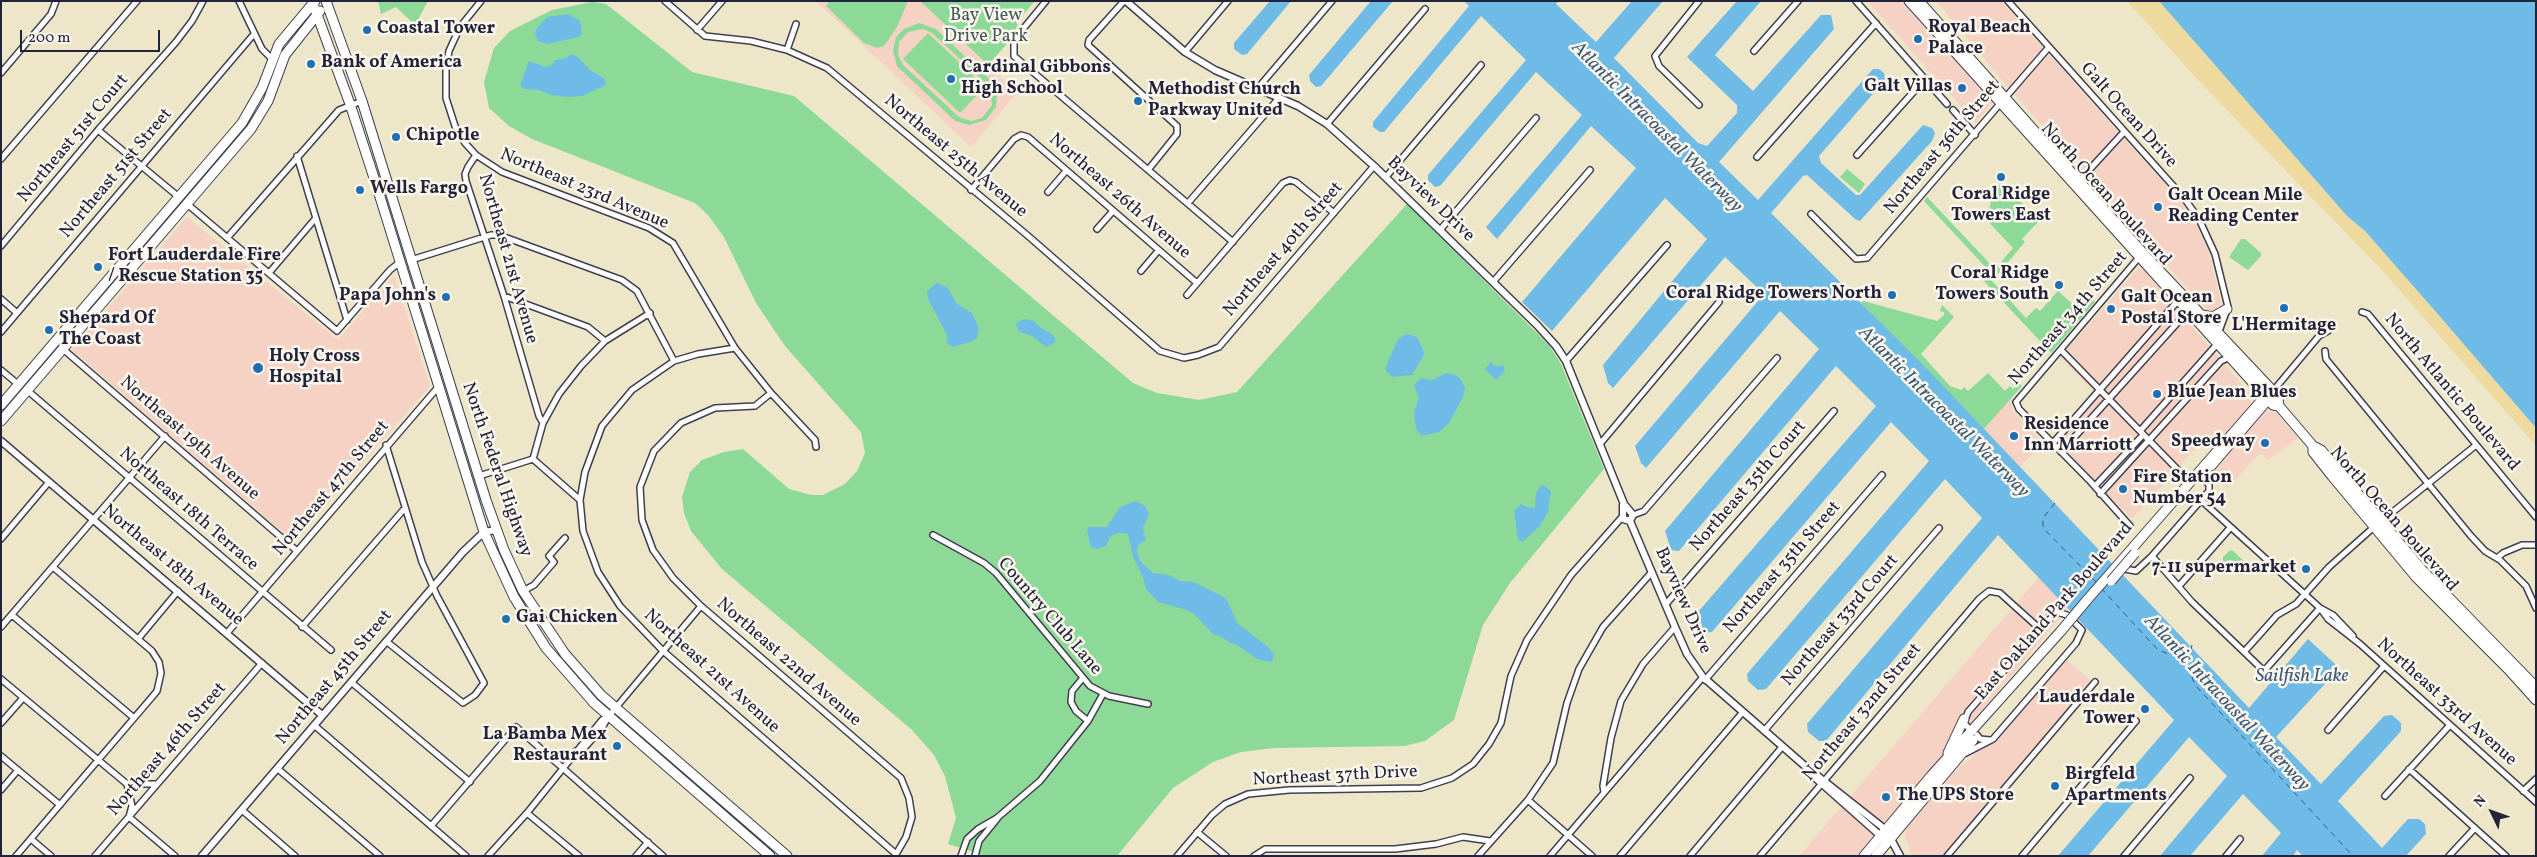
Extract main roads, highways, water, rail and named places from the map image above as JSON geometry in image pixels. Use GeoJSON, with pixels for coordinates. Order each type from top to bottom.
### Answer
{"type":"FeatureCollection","features":[{"type":"Feature","properties":{"kind":"main road","name":"North Ocean Boulevard"},"geometry":{"type":"LineString","coordinates":[[1909,1],[2079,181],[2141,256]]}},
{"type":"Feature","properties":{"kind":"main road","name":"North Ocean Boulevard"},"geometry":{"type":"LineString","coordinates":[[1919,1],[2068,178],[2184,301],[2202,315],[2232,346],[2269,395]]}},
{"type":"Feature","properties":{"kind":"main road"},"geometry":{"type":"LineString","coordinates":[[1,405],[242,123],[260,92],[272,59],[284,37],[313,2]]}},
{"type":"Feature","properties":{"kind":"main road","name":"North Federal Highway"},"geometry":{"type":"LineString","coordinates":[[313,2],[350,104],[376,184],[484,532],[505,579],[538,635],[569,676],[608,717],[770,856]]}},
{"type":"Feature","properties":{"kind":"main road"},"geometry":{"type":"LineString","coordinates":[[1,421],[258,120],[268,101],[285,55],[327,2]]}},
{"type":"Feature","properties":{"kind":"main road","name":"North Federal Highway"},"geometry":{"type":"LineString","coordinates":[[327,2],[362,101],[496,530],[524,591],[547,629],[576,668],[616,708],[787,856]]}},
{"type":"Feature","properties":{"kind":"main road"},"geometry":{"type":"LineString","coordinates":[[304,30],[314,29],[325,35]]}},
{"type":"Feature","properties":{"kind":"main road"},"geometry":{"type":"LineString","coordinates":[[2068,178],[2079,181]]}},
{"type":"Feature","properties":{"kind":"main road"},"geometry":{"type":"LineString","coordinates":[[376,184],[391,193]]}},
{"type":"Feature","properties":{"kind":"main road"},"geometry":{"type":"LineString","coordinates":[[394,241],[411,260]]}},
{"type":"Feature","properties":{"kind":"main road"},"geometry":{"type":"LineString","coordinates":[[400,262],[418,280]]}},
{"type":"Feature","properties":{"kind":"main road"},"geometry":{"type":"LineString","coordinates":[[100,305],[100,297],[104,285]]}},
{"type":"Feature","properties":{"kind":"main road","name":"North Ocean Boulevard"},"geometry":{"type":"LineString","coordinates":[[2184,301],[2188,310],[2230,357],[2269,395],[2278,398],[2279,406],[2313,446],[2313,452],[2378,525],[2416,576],[2536,687]]}},
{"type":"Feature","properties":{"kind":"main road"},"geometry":{"type":"LineString","coordinates":[[2202,315],[2213,317],[2227,310]]}},
{"type":"Feature","properties":{"kind":"main road"},"geometry":{"type":"LineString","coordinates":[[2219,343],[2232,346]]}},
{"type":"Feature","properties":{"kind":"main road","name":"East Oakland Park Boulevard"},"geometry":{"type":"LineString","coordinates":[[2133,551],[2202,476],[2269,395]]}},
{"type":"Feature","properties":{"kind":"main road","name":"East Oakland Park Boulevard"},"geometry":{"type":"LineString","coordinates":[[1864,856],[1931,776],[1974,733],[2063,633],[2269,395]]}},
{"type":"Feature","properties":{"kind":"main road"},"geometry":{"type":"LineString","coordinates":[[464,466],[479,476]]}},
{"type":"Feature","properties":{"kind":"main road","name":"North Ocean Boulevard"},"geometry":{"type":"LineString","coordinates":[[2474,628],[2536,700]]}},
{"type":"Feature","properties":{"kind":"main road"},"geometry":{"type":"LineString","coordinates":[[1931,776],[1946,758],[1964,719]]}},
{"type":"Feature","properties":{"kind":"main road","name":"East Oakland Park Boulevard"},"geometry":{"type":"LineString","coordinates":[[1876,856],[1955,762],[1974,733]]}},
{"type":"Feature","properties":{"kind":"main road"},"geometry":{"type":"LineString","coordinates":[[672,772],[679,768],[687,770]]}},
{"type":"Feature","properties":{"kind":"water"},"geometry":{"type":"Polygon","coordinates":[[[1270,1],[1291,1],[1247,54],[1242,55],[1234,49],[1234,43],[1270,1]]]}},
{"type":"Feature","properties":{"kind":"water"},"geometry":{"type":"Polygon","coordinates":[[[1371,1],[1393,1],[1321,86],[1316,87],[1310,81],[1309,75],[1371,1]]]}},
{"type":"Feature","properties":{"kind":"water"},"geometry":{"type":"Polygon","coordinates":[[[1464,1],[1558,1],[1556,4],[1596,42],[1632,1],[1663,1],[1614,58],[1698,143],[1707,146],[1737,113],[1737,105],[1687,57],[1737,1],[1761,1],[1715,55],[1753,91],[1821,15],[1831,15],[1834,29],[1719,162],[1758,200],[1873,69],[1879,69],[1884,73],[1885,80],[1819,156],[1821,163],[1856,195],[1860,195],[1923,125],[1932,128],[1935,133],[1932,141],[1860,221],[1855,219],[1807,175],[1803,176],[1771,213],[1931,373],[2249,708],[2308,639],[2335,664],[2335,673],[2276,737],[2321,784],[2384,716],[2392,715],[2401,723],[2401,731],[2338,801],[2382,848],[2408,819],[2419,819],[2425,824],[2426,834],[2406,856],[2303,856],[2297,850],[2293,856],[2262,856],[2281,833],[2243,794],[2190,856],[2160,856],[2227,776],[2189,737],[2088,856],[2058,856],[2174,720],[1998,535],[1826,741],[1819,741],[1808,732],[1807,724],[1982,518],[1945,479],[1766,689],[1758,690],[1748,681],[1747,674],[1929,461],[1891,422],[1712,632],[1704,633],[1698,612],[1876,406],[1836,366],[1679,551],[1671,550],[1665,531],[1819,349],[1780,311],[1646,468],[1641,463],[1635,446],[1764,294],[1725,257],[1613,388],[1608,383],[1603,365],[1707,239],[1665,198],[1552,331],[1522,302],[1636,168],[1591,126],[1497,239],[1486,227],[1582,115],[1536,72],[1440,186],[1435,187],[1428,180],[1428,175],[1526,60],[1481,16],[1384,132],[1380,132],[1373,127],[1373,122],[1469,6],[1464,1]]]}},
{"type":"Feature","properties":{"kind":"water"},"geometry":{"type":"Polygon","coordinates":[[[2159,1],[2536,1],[2536,428],[2365,231],[2347,216],[2159,1]]]}},
{"type":"Feature","properties":{"kind":"water"},"geometry":{"type":"Polygon","coordinates":[[[568,14],[579,20],[582,34],[579,37],[547,44],[538,41],[535,35],[536,29],[547,17],[568,14]]]}},
{"type":"Feature","properties":{"kind":"water"},"geometry":{"type":"Polygon","coordinates":[[[572,54],[579,58],[590,70],[604,78],[606,85],[583,96],[568,97],[551,95],[539,90],[524,89],[520,85],[529,61],[545,67],[552,65],[555,60],[563,59],[572,54]]]}},
{"type":"Feature","properties":{"kind":"water"},"geometry":{"type":"Polygon","coordinates":[[[936,283],[947,287],[957,304],[972,313],[979,328],[977,338],[973,341],[953,347],[947,343],[947,335],[928,299],[927,292],[936,283]]]}},
{"type":"Feature","properties":{"kind":"water"},"geometry":{"type":"Polygon","coordinates":[[[1024,319],[1034,321],[1053,335],[1056,342],[1046,347],[1032,336],[1019,332],[1016,323],[1024,319]]]}},
{"type":"Feature","properties":{"kind":"water"},"geometry":{"type":"Polygon","coordinates":[[[1407,334],[1417,337],[1424,355],[1412,375],[1392,377],[1385,369],[1398,339],[1407,334]]]}},
{"type":"Feature","properties":{"kind":"water"},"geometry":{"type":"Polygon","coordinates":[[[1491,362],[1496,367],[1503,365],[1505,370],[1496,380],[1485,369],[1491,362]]]}},
{"type":"Feature","properties":{"kind":"water"},"geometry":{"type":"Polygon","coordinates":[[[1446,373],[1456,375],[1462,381],[1465,389],[1463,397],[1449,423],[1439,432],[1422,436],[1417,431],[1415,423],[1414,412],[1419,397],[1414,385],[1421,378],[1432,380],[1446,373]]]}},
{"type":"Feature","properties":{"kind":"water"},"geometry":{"type":"Polygon","coordinates":[[[1542,484],[1551,491],[1548,512],[1539,527],[1522,542],[1518,539],[1514,511],[1521,504],[1530,508],[1535,507],[1536,493],[1542,484]]]}},
{"type":"Feature","properties":{"kind":"water"},"geometry":{"type":"Polygon","coordinates":[[[1135,501],[1145,506],[1149,514],[1143,528],[1146,540],[1139,544],[1137,551],[1140,561],[1153,573],[1169,575],[1180,581],[1194,582],[1222,596],[1227,600],[1237,623],[1268,647],[1274,654],[1270,662],[1257,659],[1237,645],[1214,635],[1194,614],[1187,610],[1158,602],[1146,589],[1143,577],[1133,557],[1128,534],[1117,533],[1110,537],[1106,546],[1096,549],[1091,547],[1087,531],[1088,527],[1107,527],[1120,507],[1135,501]]]}},
{"type":"Feature","properties":{"kind":"place","name":"Coastal Tower"},"geometry":{"type":"Point","coordinates":[367,30]}},
{"type":"Feature","properties":{"kind":"place","name":"Royal Beach Palace"},"geometry":{"type":"Point","coordinates":[1918,39]}},
{"type":"Feature","properties":{"kind":"place","name":"Bank of America"},"geometry":{"type":"Point","coordinates":[311,64]}},
{"type":"Feature","properties":{"kind":"place","name":"Cardinal Gibbons High School"},"geometry":{"type":"Point","coordinates":[951,79]}},
{"type":"Feature","properties":{"kind":"place","name":"Galt Villas"},"geometry":{"type":"Point","coordinates":[1962,88]}},
{"type":"Feature","properties":{"kind":"place","name":"Methodist Church Parkway United"},"geometry":{"type":"Point","coordinates":[1138,101]}},
{"type":"Feature","properties":{"kind":"place","name":"Chipotle"},"geometry":{"type":"Point","coordinates":[396,137]}},
{"type":"Feature","properties":{"kind":"place","name":"Coral Ridge Towers East"},"geometry":{"type":"Point","coordinates":[2001,177]}},
{"type":"Feature","properties":{"kind":"place","name":"Wells Fargo"},"geometry":{"type":"Point","coordinates":[360,190]}},
{"type":"Feature","properties":{"kind":"place","name":"Galt Ocean Mile Reading Center"},"geometry":{"type":"Point","coordinates":[2158,207]}},
{"type":"Feature","properties":{"kind":"place","name":"Fort Lauderdale Fire / Rescue Station 35"},"geometry":{"type":"Point","coordinates":[98,267]}},
{"type":"Feature","properties":{"kind":"place","name":"Coral Ridge Towers South"},"geometry":{"type":"Point","coordinates":[2059,285]}},
{"type":"Feature","properties":{"kind":"place","name":"Coral Ridge Towers North"},"geometry":{"type":"Point","coordinates":[1892,295]}},
{"type":"Feature","properties":{"kind":"place","name":"Papa John's"},"geometry":{"type":"Point","coordinates":[446,297]}},
{"type":"Feature","properties":{"kind":"place","name":"L'Hermitage"},"geometry":{"type":"Point","coordinates":[2284,308]}},
{"type":"Feature","properties":{"kind":"place","name":"Galt Ocean Postal Store"},"geometry":{"type":"Point","coordinates":[2111,309]}},
{"type":"Feature","properties":{"kind":"place","name":"Shepard Of The Coast"},"geometry":{"type":"Point","coordinates":[49,330]}},
{"type":"Feature","properties":{"kind":"place","name":"Holy Cross Hospital"},"geometry":{"type":"Point","coordinates":[258,368]}},
{"type":"Feature","properties":{"kind":"place","name":"Blue Jean Blues"},"geometry":{"type":"Point","coordinates":[2157,394]}},
{"type":"Feature","properties":{"kind":"place","name":"Residence Inn Marriott"},"geometry":{"type":"Point","coordinates":[2014,436]}},
{"type":"Feature","properties":{"kind":"place","name":"Speedway"},"geometry":{"type":"Point","coordinates":[2265,443]}},
{"type":"Feature","properties":{"kind":"place","name":"Fire Station Number 54"},"geometry":{"type":"Point","coordinates":[2123,489]}},
{"type":"Feature","properties":{"kind":"place","name":"7-11 supermarket"},"geometry":{"type":"Point","coordinates":[2306,569]}},
{"type":"Feature","properties":{"kind":"place","name":"Gai Chicken"},"geometry":{"type":"Point","coordinates":[506,619]}},
{"type":"Feature","properties":{"kind":"place","name":"Lauderdale Tower"},"geometry":{"type":"Point","coordinates":[2145,709]}},
{"type":"Feature","properties":{"kind":"place","name":"La Bamba Mex Restaurant"},"geometry":{"type":"Point","coordinates":[617,746]}},
{"type":"Feature","properties":{"kind":"place","name":"Birgfeld Apartments"},"geometry":{"type":"Point","coordinates":[2055,786]}},
{"type":"Feature","properties":{"kind":"place","name":"The UPS Store"},"geometry":{"type":"Point","coordinates":[1886,797]}},
{"type":"Feature","properties":{"kind":"park label","name":"Bay View Drive Park"},"geometry":{"type":"Point","coordinates":[986,27]}},
{"type":"Feature","properties":{"kind":"water label","name":"Atlantic Intracoastal Waterway"},"geometry":{"type":"Point","coordinates":[1656,128]}},
{"type":"Feature","properties":{"kind":"water label","name":"Atlantic Intracoastal Waterway"},"geometry":{"type":"Point","coordinates":[1943,413]}},
{"type":"Feature","properties":{"kind":"water label","name":"Sailfish Lake"},"geometry":{"type":"Point","coordinates":[2302,678]}},
{"type":"Feature","properties":{"kind":"water label","name":"Atlantic Intracoastal Waterway"},"geometry":{"type":"Point","coordinates":[2226,704]}}]}
